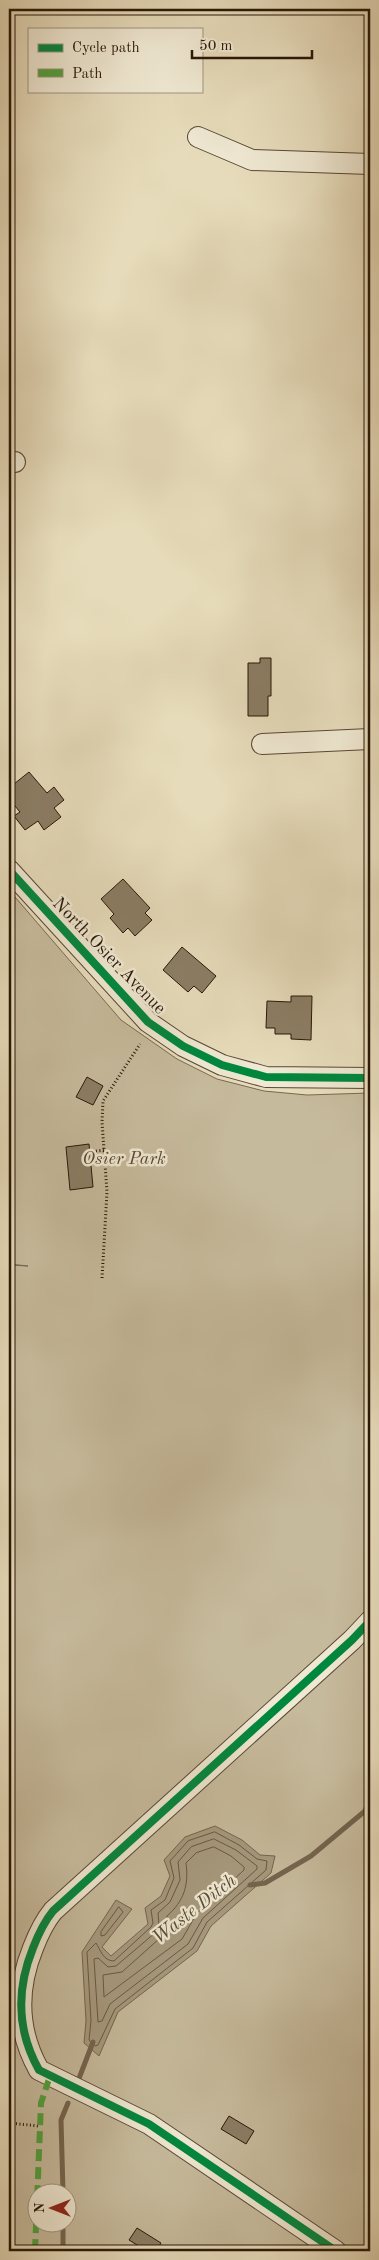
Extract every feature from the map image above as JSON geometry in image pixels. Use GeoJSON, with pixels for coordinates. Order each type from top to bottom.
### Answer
{"type":"FeatureCollection","features":[{"type":"Feature","properties":{"kind":"street"},"geometry":{"type":"LineString","coordinates":[[198,137],[252,160],[370,164]]}},
{"type":"Feature","properties":{"kind":"street"},"geometry":{"type":"LineString","coordinates":[[262,744],[370,739]]}},
{"type":"Feature","properties":{"kind":"street","name":"North Osier Avenue"},"geometry":{"type":"LineString","coordinates":[[9,870],[148,1022],[183,1046],[222,1065],[266,1077],[370,1078]]}},
{"type":"Feature","properties":{"kind":"street"},"geometry":{"type":"LineString","coordinates":[[336,2251],[149,2124],[39,2070],[30,2053],[23,2032],[20,2008],[22,1984],[28,1959],[39,1933],[53,1911],[352,1640],[370,1621]]}},
{"type":"Feature","properties":{"kind":"path"},"geometry":{"type":"LineString","coordinates":[[102,1278],[107,1192],[102,1122],[103,1101],[140,1044]]}},
{"type":"Feature","properties":{"kind":"path"},"geometry":{"type":"LineString","coordinates":[[90,1152],[105,1150]]}},
{"type":"Feature","properties":{"kind":"path"},"geometry":{"type":"LineString","coordinates":[[9,2123],[39,2126]]}},
{"type":"Feature","properties":{"kind":"green space","name":"Osier Park"},"geometry":{"type":"Polygon","coordinates":[[[9,890],[121,1020],[177,1059],[217,1079],[264,1091],[307,1095],[370,1093],[370,2251],[9,2251],[9,1265],[28,1266],[9,1264],[9,890]]]}},
{"type":"Feature","properties":{"kind":"water"},"geometry":{"type":"Polygon","coordinates":[[[215,1826],[242,1840],[260,1855],[275,1856],[271,1873],[211,1926],[197,1951],[118,2012],[99,2056],[84,2043],[86,2021],[82,1952],[116,1900],[132,1909],[102,1947],[111,1956],[148,1924],[145,1908],[161,1896],[170,1876],[164,1860],[185,1837],[215,1826]]]}},
{"type":"Feature","properties":{"kind":"building"},"geometry":{"type":"Polygon","coordinates":[[[260,658],[271,658],[271,696],[268,696],[268,716],[248,716],[248,663],[260,663],[260,658]]]}},
{"type":"Feature","properties":{"kind":"building"},"geometry":{"type":"Polygon","coordinates":[[[29,772],[47,793],[54,787],[64,800],[54,808],[61,817],[44,830],[38,821],[25,830],[14,816],[20,812],[10,800],[13,798],[9,788],[29,772]]]}},
{"type":"Feature","properties":{"kind":"building"},"geometry":{"type":"Polygon","coordinates":[[[123,879],[150,908],[145,913],[152,920],[135,936],[128,928],[123,933],[110,918],[114,914],[101,899],[123,879]]]}},
{"type":"Feature","properties":{"kind":"building"},"geometry":{"type":"Polygon","coordinates":[[[182,947],[216,976],[202,993],[194,986],[188,992],[163,970],[182,947]]]}},
{"type":"Feature","properties":{"kind":"building"},"geometry":{"type":"Polygon","coordinates":[[[291,996],[312,996],[311,1040],[291,1039],[291,1034],[275,1034],[275,1028],[266,1028],[267,1001],[291,1002],[291,996]]]}},
{"type":"Feature","properties":{"kind":"building"},"geometry":{"type":"Polygon","coordinates":[[[87,1077],[103,1086],[93,1105],[76,1097],[87,1077]]]}},
{"type":"Feature","properties":{"kind":"building"},"geometry":{"type":"Polygon","coordinates":[[[89,1144],[93,1187],[70,1190],[66,1147],[89,1144]]]}},
{"type":"Feature","properties":{"kind":"building"},"geometry":{"type":"Polygon","coordinates":[[[229,2116],[254,2131],[246,2144],[221,2129],[229,2116]]]}},
{"type":"Feature","properties":{"kind":"building"},"geometry":{"type":"Polygon","coordinates":[[[137,2228],[161,2243],[156,2251],[147,2251],[129,2240],[137,2228]]]}},
{"type":"Feature","properties":{"kind":"waterway","name":"Waste Ditch"},"geometry":{"type":"LineString","coordinates":[[250,1885],[265,1883],[311,1856],[365,1811],[370,1798]]}},
{"type":"Feature","properties":{"kind":"waterway","name":"Waste Ditch"},"geometry":{"type":"LineString","coordinates":[[78,2081],[93,2042]]}},
{"type":"Feature","properties":{"kind":"waterway","name":"Waste Ditch"},"geometry":{"type":"LineString","coordinates":[[63,2182],[61,2120],[68,2103]]}},
{"type":"Feature","properties":{"kind":"waterway","name":"Waste Ditch"},"geometry":{"type":"LineString","coordinates":[[63,2232],[63,2251]]}},
{"type":"Feature","properties":{"kind":"marked path"},"geometry":{"type":"LineString","coordinates":[[35,2251],[41,2103],[50,2076]]}},
{"type":"Feature","properties":{"kind":"cycle path"},"geometry":{"type":"LineString","coordinates":[[9,870],[148,1022],[183,1046],[222,1065],[266,1077],[370,1078]]}},
{"type":"Feature","properties":{"kind":"cycle path"},"geometry":{"type":"LineString","coordinates":[[336,2251],[149,2124],[39,2070],[26,2040],[21,2010],[27,1964],[41,1929],[53,1911],[352,1640],[370,1621]]}}]}
